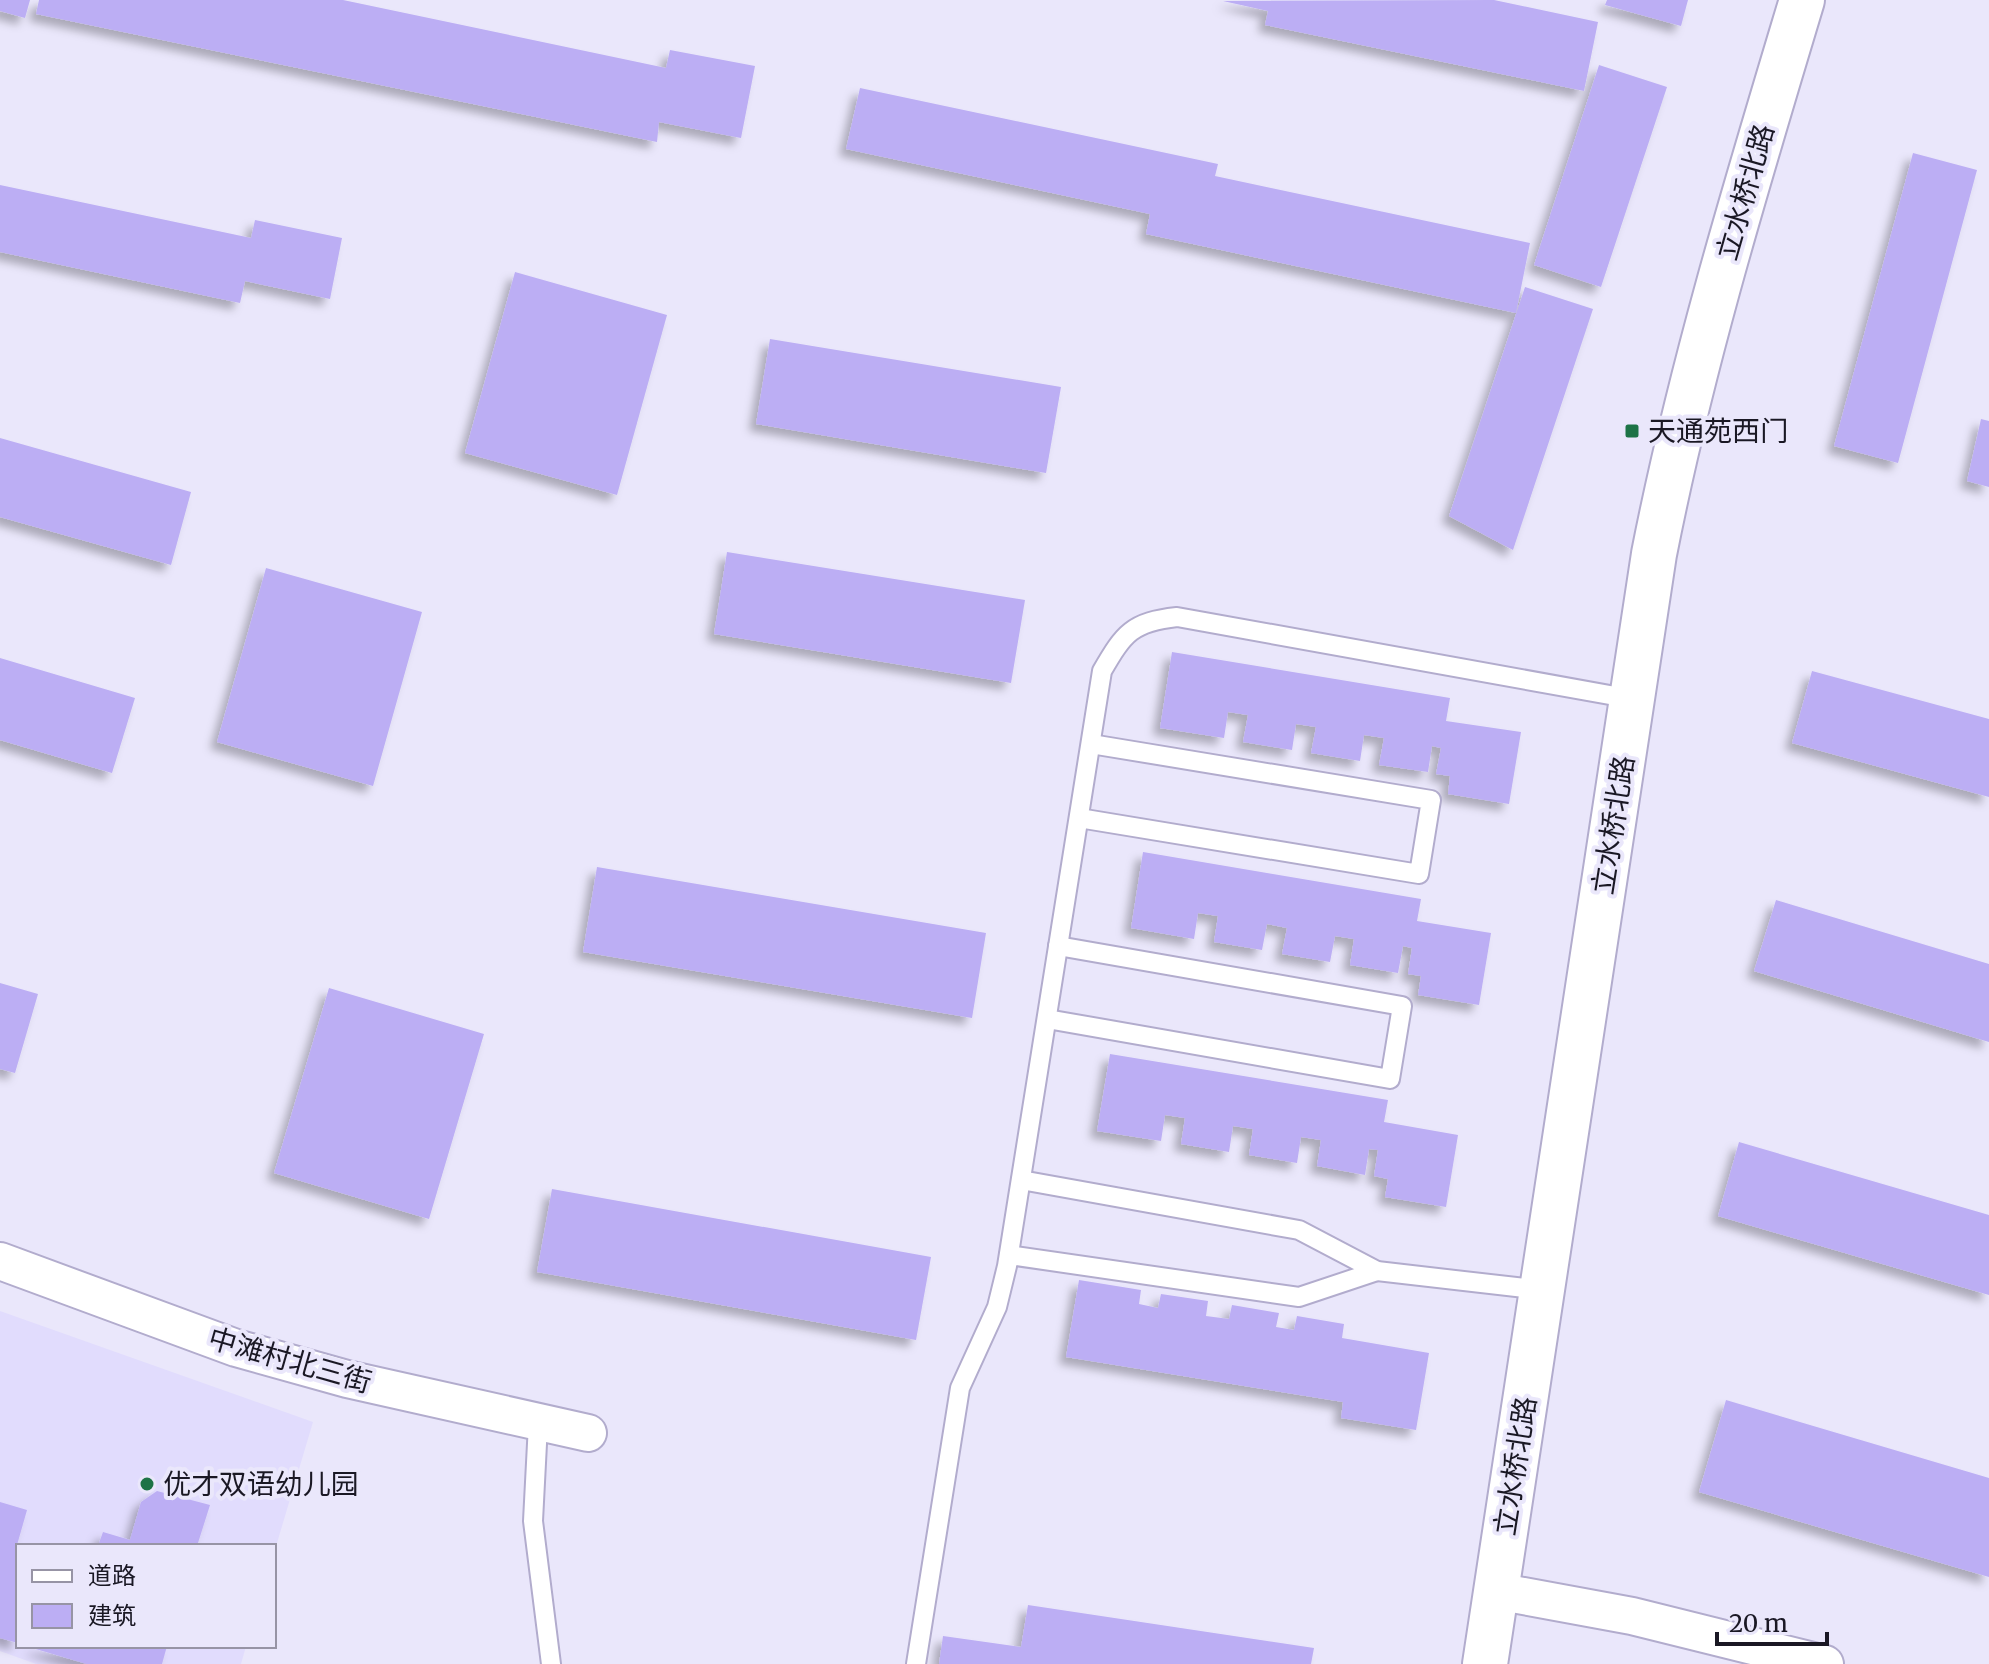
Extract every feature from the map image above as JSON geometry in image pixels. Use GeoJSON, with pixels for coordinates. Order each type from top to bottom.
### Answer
{"type":"FeatureCollection","features":[{"type":"Feature","properties":{"kind":"street","name":"立水桥北路"},"geometry":{"type":"LineString","coordinates":[[1485,1664],[1654,554],[1675,448],[1712,307],[1802,0]]}},
{"type":"Feature","properties":{"kind":"street","name":"中滩村北三街"},"geometry":{"type":"LineString","coordinates":[[0,1261],[236,1348],[347,1379],[588,1433]]}},
{"type":"Feature","properties":{"kind":"street"},"geometry":{"type":"LineString","coordinates":[[1496,1591],[1632,1616],[1825,1664]]}},
{"type":"Feature","properties":{"kind":"lane"},"geometry":{"type":"LineString","coordinates":[[916,1664],[960,1388],[997,1307],[1009,1255],[1102,671],[1121,639],[1145,621],[1177,617],[1632,699]]}},
{"type":"Feature","properties":{"kind":"lane"},"geometry":{"type":"LineString","coordinates":[[1079,818],[1419,874],[1431,800],[1091,744]]}},
{"type":"Feature","properties":{"kind":"lane"},"geometry":{"type":"LineString","coordinates":[[1047,1019],[1390,1079],[1402,1006],[1058,946]]}},
{"type":"Feature","properties":{"kind":"lane"},"geometry":{"type":"LineString","coordinates":[[1021,1180],[1299,1230],[1377,1271],[1542,1290]]}},
{"type":"Feature","properties":{"kind":"lane"},"geometry":{"type":"LineString","coordinates":[[1009,1255],[1299,1297],[1377,1271]]}},
{"type":"Feature","properties":{"kind":"lane"},"geometry":{"type":"LineString","coordinates":[[538,1424],[533,1521],[551,1664]]}},
{"type":"Feature","properties":{"kind":"shaded area","name":"优才双语幼儿园"},"geometry":{"type":"Polygon","coordinates":[[[0,1311],[313,1422],[276,1546],[16,1544],[16,1648],[245,1648],[241,1664],[36,1664],[0,1651],[0,1311]]]}},
{"type":"Feature","properties":{"kind":"building"},"geometry":{"type":"Polygon","coordinates":[[[0,0],[30,0],[25,18],[0,11],[0,0]]]}},
{"type":"Feature","properties":{"kind":"building"},"geometry":{"type":"Polygon","coordinates":[[[39,0],[343,0],[666,68],[670,50],[755,66],[741,138],[659,122],[657,142],[36,14],[39,0]]]}},
{"type":"Feature","properties":{"kind":"building"},"geometry":{"type":"Polygon","coordinates":[[[1494,0],[1598,22],[1584,91],[1265,25],[1268,11],[1223,1],[1494,0]]]}},
{"type":"Feature","properties":{"kind":"building"},"geometry":{"type":"Polygon","coordinates":[[[1607,0],[1688,0],[1681,26],[1605,5],[1607,0]]]}},
{"type":"Feature","properties":{"kind":"building"},"geometry":{"type":"Polygon","coordinates":[[[1599,65],[1667,87],[1601,287],[1534,265],[1599,65]]]}},
{"type":"Feature","properties":{"kind":"building"},"geometry":{"type":"Polygon","coordinates":[[[860,88],[1218,164],[1215,176],[1530,243],[1516,313],[1146,234],[1150,214],[846,149],[860,88]]]}},
{"type":"Feature","properties":{"kind":"building"},"geometry":{"type":"Polygon","coordinates":[[[1913,153],[1977,170],[1898,463],[1834,446],[1913,153]]]}},
{"type":"Feature","properties":{"kind":"building"},"geometry":{"type":"Polygon","coordinates":[[[0,185],[251,238],[255,220],[342,238],[330,299],[245,281],[240,303],[0,252],[0,185]]]}},
{"type":"Feature","properties":{"kind":"building"},"geometry":{"type":"Polygon","coordinates":[[[515,272],[667,315],[617,495],[465,453],[515,272]]]}},
{"type":"Feature","properties":{"kind":"building"},"geometry":{"type":"Polygon","coordinates":[[[1525,287],[1593,309],[1513,550],[1449,516],[1525,287]]]}},
{"type":"Feature","properties":{"kind":"building"},"geometry":{"type":"Polygon","coordinates":[[[770,339],[1061,387],[1046,473],[756,424],[770,339]]]}},
{"type":"Feature","properties":{"kind":"building"},"geometry":{"type":"Polygon","coordinates":[[[1981,419],[1989,421],[1989,487],[1967,481],[1981,419]]]}},
{"type":"Feature","properties":{"kind":"building"},"geometry":{"type":"Polygon","coordinates":[[[0,438],[191,492],[171,565],[0,517],[0,438]]]}},
{"type":"Feature","properties":{"kind":"building"},"geometry":{"type":"Polygon","coordinates":[[[727,552],[1025,600],[1011,683],[714,634],[727,552]]]}},
{"type":"Feature","properties":{"kind":"building"},"geometry":{"type":"Polygon","coordinates":[[[266,568],[422,612],[373,786],[217,742],[266,568]]]}},
{"type":"Feature","properties":{"kind":"building"},"geometry":{"type":"Polygon","coordinates":[[[1172,652],[1450,698],[1446,721],[1521,732],[1509,804],[1448,794],[1450,776],[1436,774],[1441,748],[1432,746],[1428,772],[1379,765],[1384,738],[1364,735],[1360,761],[1311,753],[1316,727],[1296,724],[1292,750],[1243,742],[1248,715],[1228,712],[1224,738],[1160,728],[1172,652]]]}},
{"type":"Feature","properties":{"kind":"building"},"geometry":{"type":"Polygon","coordinates":[[[0,658],[135,698],[112,773],[0,740],[0,658]]]}},
{"type":"Feature","properties":{"kind":"building"},"geometry":{"type":"Polygon","coordinates":[[[1812,671],[1989,719],[1989,797],[1792,743],[1812,671]]]}},
{"type":"Feature","properties":{"kind":"building"},"geometry":{"type":"Polygon","coordinates":[[[1143,852],[1421,899],[1417,921],[1491,933],[1479,1005],[1418,995],[1421,976],[1408,974],[1412,948],[1403,946],[1398,973],[1350,965],[1354,939],[1335,936],[1330,962],[1282,954],[1287,928],[1267,924],[1262,950],[1214,942],[1218,916],[1198,913],[1194,939],[1131,928],[1143,852]]]}},
{"type":"Feature","properties":{"kind":"building"},"geometry":{"type":"Polygon","coordinates":[[[597,867],[986,933],[972,1018],[583,952],[597,867]]]}},
{"type":"Feature","properties":{"kind":"building"},"geometry":{"type":"Polygon","coordinates":[[[1776,900],[1989,964],[1989,1042],[1754,971],[1776,900]]]}},
{"type":"Feature","properties":{"kind":"building"},"geometry":{"type":"Polygon","coordinates":[[[0,983],[38,994],[15,1073],[0,1069],[0,983]]]}},
{"type":"Feature","properties":{"kind":"building"},"geometry":{"type":"Polygon","coordinates":[[[329,988],[484,1034],[429,1219],[274,1173],[329,988]]]}},
{"type":"Feature","properties":{"kind":"building"},"geometry":{"type":"Polygon","coordinates":[[[1110,1054],[1388,1100],[1384,1122],[1458,1135],[1446,1207],[1385,1197],[1388,1179],[1374,1176],[1378,1150],[1369,1149],[1365,1175],[1317,1166],[1321,1140],[1301,1137],[1297,1163],[1249,1155],[1253,1129],[1233,1126],[1229,1152],[1181,1144],[1185,1118],[1165,1115],[1161,1141],[1097,1131],[1110,1054]]]}},
{"type":"Feature","properties":{"kind":"building"},"geometry":{"type":"Polygon","coordinates":[[[1739,1142],[1989,1215],[1989,1295],[1718,1216],[1739,1142]]]}},
{"type":"Feature","properties":{"kind":"building"},"geometry":{"type":"Polygon","coordinates":[[[552,1189],[931,1257],[916,1340],[537,1272],[552,1189]]]}},
{"type":"Feature","properties":{"kind":"building"},"geometry":{"type":"Polygon","coordinates":[[[1079,1280],[1141,1290],[1139,1304],[1158,1308],[1161,1294],[1208,1301],[1206,1316],[1229,1319],[1232,1305],[1279,1313],[1276,1327],[1294,1330],[1297,1316],[1344,1324],[1342,1338],[1429,1353],[1416,1430],[1341,1418],[1343,1402],[1066,1357],[1079,1280]]]}},
{"type":"Feature","properties":{"kind":"building"},"geometry":{"type":"Polygon","coordinates":[[[1726,1400],[1989,1478],[1989,1577],[1699,1492],[1726,1400]]]}},
{"type":"Feature","properties":{"kind":"building"},"geometry":{"type":"Polygon","coordinates":[[[157,1491],[210,1505],[198,1544],[99,1544],[103,1532],[130,1540],[141,1502],[157,1491]]]}},
{"type":"Feature","properties":{"kind":"building"},"geometry":{"type":"Polygon","coordinates":[[[0,1502],[27,1510],[16,1544],[16,1642],[0,1638],[0,1502]]]}},
{"type":"Feature","properties":{"kind":"building"},"geometry":{"type":"Polygon","coordinates":[[[1028,1605],[1314,1648],[1311,1664],[939,1664],[943,1636],[1021,1647],[1028,1605]]]}},
{"type":"Feature","properties":{"kind":"building"},"geometry":{"type":"Polygon","coordinates":[[[32,1648],[166,1648],[162,1664],[87,1664],[32,1648]]]}},
{"type":"Feature","properties":{"kind":"place","name":"天通苑西门"},"geometry":{"type":"Point","coordinates":[1632,431]}},
{"type":"Feature","properties":{"kind":"place","name":"优才双语幼儿园"},"geometry":{"type":"Point","coordinates":[147,1484]}}]}
